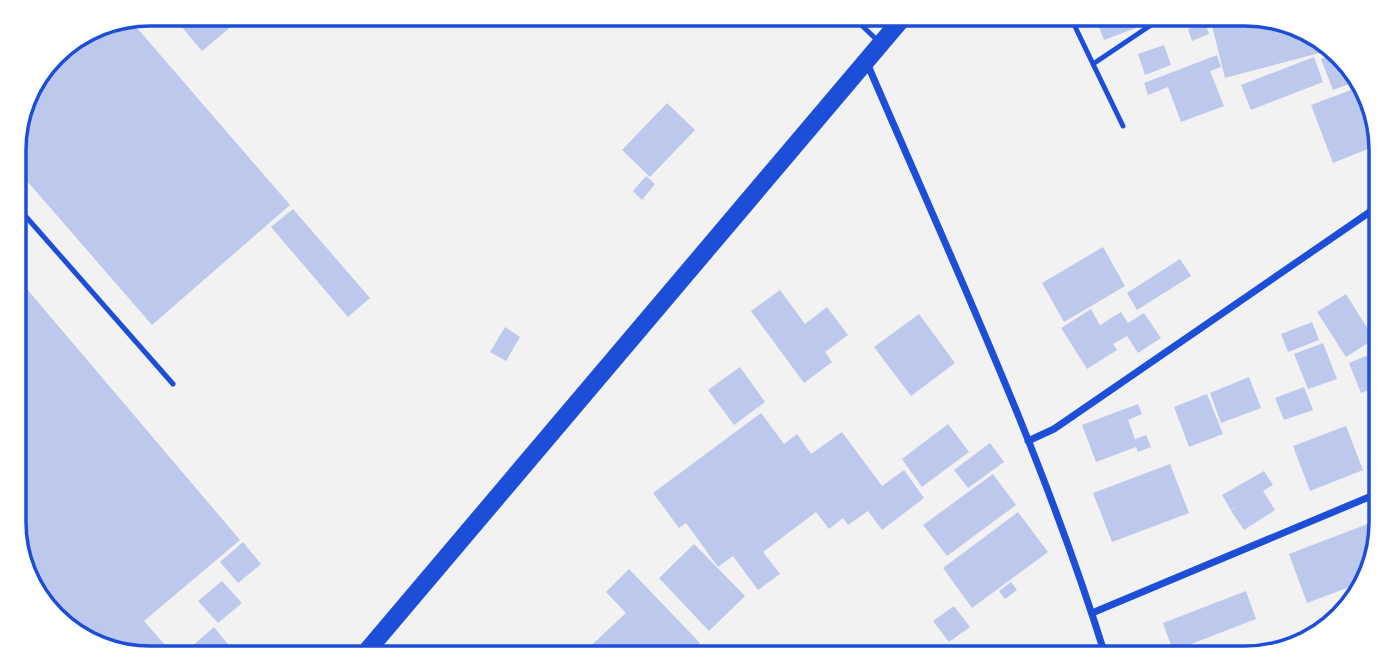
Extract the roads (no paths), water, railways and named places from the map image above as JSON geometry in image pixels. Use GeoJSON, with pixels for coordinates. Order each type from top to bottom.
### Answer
{"type":"FeatureCollection","features":[{"type":"Feature","properties":{"kind":"main road"},"geometry":{"type":"LineString","coordinates":[[370,646],[896,26]]}},
{"type":"Feature","properties":{"kind":"street"},"geometry":{"type":"LineString","coordinates":[[867,62],[1028,442],[1102,645]]}},
{"type":"Feature","properties":{"kind":"street"},"geometry":{"type":"LineString","coordinates":[[1028,442],[1054,429],[1369,213]]}},
{"type":"Feature","properties":{"kind":"street"},"geometry":{"type":"LineString","coordinates":[[1092,612],[1369,497]]}},
{"type":"Feature","properties":{"kind":"lane"},"geometry":{"type":"LineString","coordinates":[[863,26],[882,44]]}},
{"type":"Feature","properties":{"kind":"lane"},"geometry":{"type":"LineString","coordinates":[[1075,26],[1123,126]]}},
{"type":"Feature","properties":{"kind":"lane"},"geometry":{"type":"LineString","coordinates":[[1093,64],[1150,26]]}},
{"type":"Feature","properties":{"kind":"lane"},"geometry":{"type":"LineString","coordinates":[[27,217],[173,384]]}}]}
